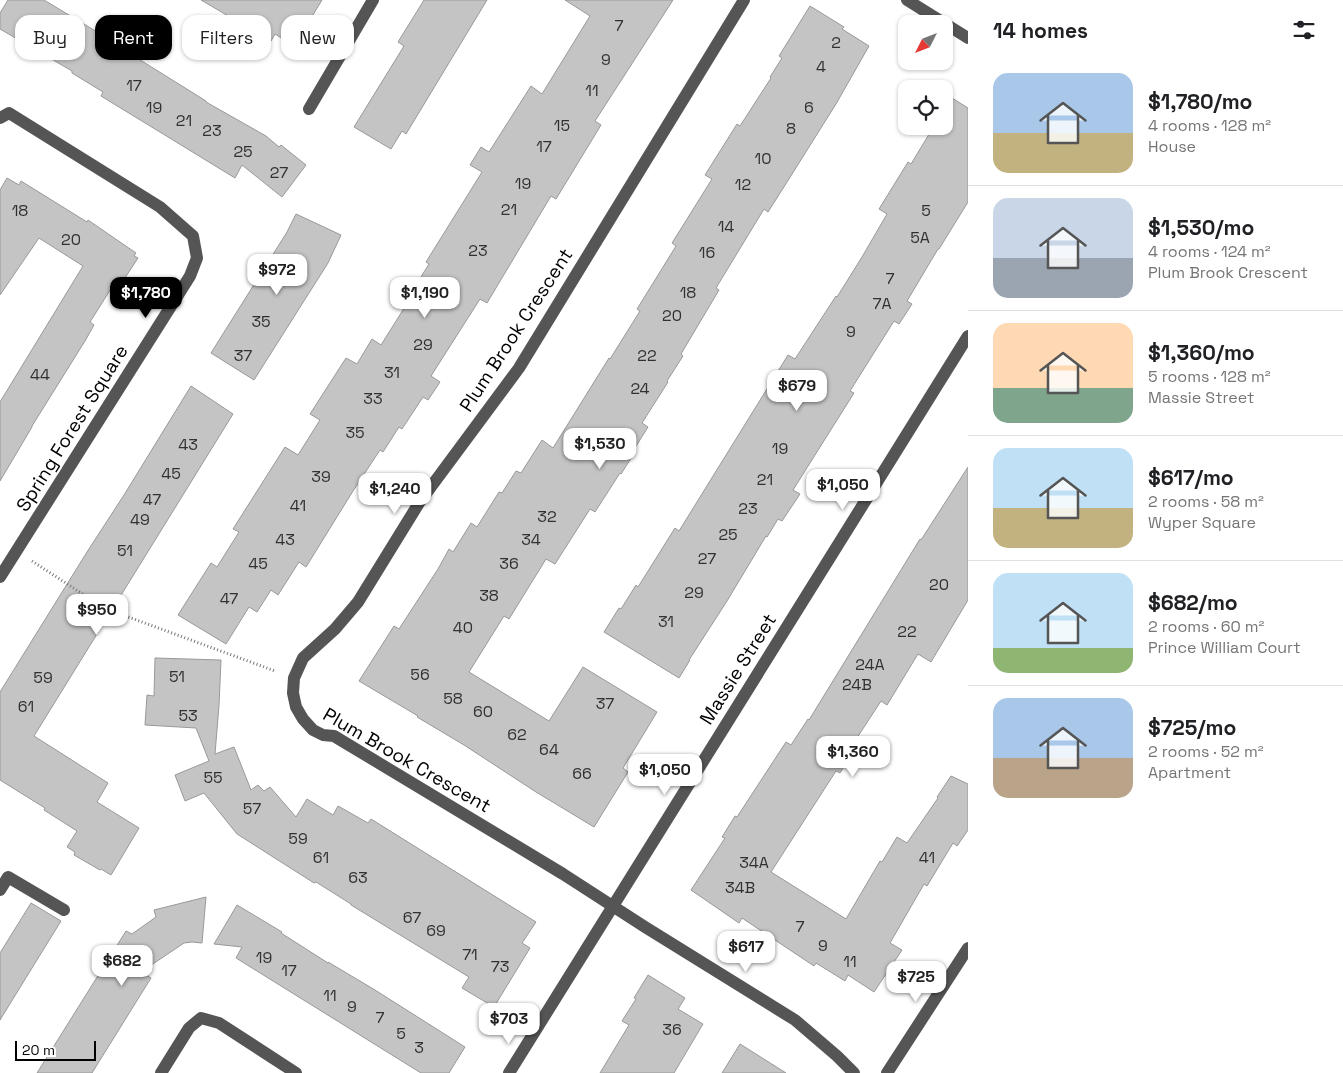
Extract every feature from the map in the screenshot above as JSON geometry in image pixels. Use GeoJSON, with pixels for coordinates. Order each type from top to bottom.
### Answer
{"type":"FeatureCollection","features":[{"type":"Feature","properties":{"kind":"street"},"geometry":{"type":"LineString","coordinates":[[309,108],[373,0]]}},
{"type":"Feature","properties":{"kind":"street","name":"Plum Brook Crescent"},"geometry":{"type":"LineString","coordinates":[[744,0],[518,368],[419,503],[358,602],[335,629],[303,658],[294,678],[293,693],[296,707],[303,719],[313,730],[322,735],[334,736],[563,874],[795,1020],[854,1073]]}},
{"type":"Feature","properties":{"kind":"street"},"geometry":{"type":"LineString","coordinates":[[907,0],[968,38]]}},
{"type":"Feature","properties":{"kind":"street","name":"Spring Forest Square"},"geometry":{"type":"LineString","coordinates":[[0,118],[9,114],[160,206],[193,236],[197,258],[190,276],[0,577]]}},
{"type":"Feature","properties":{"kind":"street","name":"Massie Street"},"geometry":{"type":"LineString","coordinates":[[509,1073],[968,336]]}},
{"type":"Feature","properties":{"kind":"street"},"geometry":{"type":"LineString","coordinates":[[0,890],[8,877],[64,910]]}},
{"type":"Feature","properties":{"kind":"street"},"geometry":{"type":"LineString","coordinates":[[886,1073],[968,948]]}},
{"type":"Feature","properties":{"kind":"street"},"geometry":{"type":"LineString","coordinates":[[161,1073],[189,1028],[201,1018],[219,1024],[296,1073]]}},
{"type":"Feature","properties":{"kind":"path"},"geometry":{"type":"LineString","coordinates":[[17,551],[104,608],[294,678]]}},
{"type":"Feature","properties":{"kind":"building"},"geometry":{"type":"Polygon","coordinates":[[[8,0],[44,0],[69,15],[15,15],[15,38],[0,29],[0,13],[8,0]]]}},
{"type":"Feature","properties":{"kind":"building"},"geometry":{"type":"Polygon","coordinates":[[[201,0],[322,0],[313,15],[281,15],[281,38],[275,34],[271,41],[271,15],[227,15],[201,0]]]}},
{"type":"Feature","properties":{"kind":"building"},"geometry":{"type":"Polygon","coordinates":[[[424,0],[487,0],[406,134],[402,131],[391,149],[354,127],[404,46],[398,42],[424,0]]]}},
{"type":"Feature","properties":{"kind":"building"},"geometry":{"type":"Polygon","coordinates":[[[565,0],[673,0],[595,121],[601,125],[556,199],[551,196],[487,303],[480,299],[431,376],[440,382],[428,400],[423,397],[402,429],[399,427],[383,452],[380,450],[306,567],[299,562],[278,595],[271,590],[257,612],[249,607],[226,644],[178,615],[211,563],[217,567],[239,532],[233,529],[285,447],[298,455],[320,420],[310,414],[346,358],[357,364],[372,339],[381,345],[429,264],[426,262],[482,172],[470,165],[481,147],[489,152],[531,86],[542,94],[590,16],[565,0]]]}},
{"type":"Feature","properties":{"kind":"building"},"geometry":{"type":"Polygon","coordinates":[[[810,6],[844,27],[842,29],[869,46],[836,104],[782,190],[768,212],[764,209],[716,288],[719,290],[681,354],[683,356],[642,423],[648,427],[621,474],[595,512],[590,509],[555,564],[546,559],[509,619],[504,616],[469,672],[549,721],[583,667],[657,712],[623,768],[628,772],[594,827],[359,681],[394,626],[399,629],[449,549],[453,552],[471,523],[477,527],[499,492],[502,493],[516,471],[521,473],[542,440],[553,448],[640,311],[637,309],[676,246],[672,243],[712,179],[705,175],[737,124],[740,126],[771,78],[782,58],[779,56],[810,6]]]}},
{"type":"Feature","properties":{"kind":"building"},"geometry":{"type":"Polygon","coordinates":[[[85,25],[95,31],[95,60],[140,60],[206,102],[266,136],[279,147],[281,145],[306,165],[282,197],[242,165],[235,178],[101,96],[103,92],[72,73],[72,71],[53,60],[85,60],[85,25]]]}},
{"type":"Feature","properties":{"kind":"building"},"geometry":{"type":"Polygon","coordinates":[[[953,99],[968,108],[968,202],[907,301],[912,304],[899,324],[894,321],[850,391],[854,393],[793,490],[800,494],[782,521],[778,519],[766,536],[679,678],[604,632],[636,585],[638,587],[675,528],[679,531],[788,355],[795,359],[837,297],[887,214],[879,209],[908,162],[911,164],[929,135],[953,135],[953,99]]]}},
{"type":"Feature","properties":{"kind":"building"},"geometry":{"type":"Polygon","coordinates":[[[7,178],[19,185],[21,181],[87,222],[88,220],[136,253],[134,256],[138,258],[119,287],[114,284],[90,322],[94,325],[85,341],[0,481],[0,402],[83,266],[39,238],[0,295],[0,190],[7,178]]]}},
{"type":"Feature","properties":{"kind":"building"},"geometry":{"type":"Polygon","coordinates":[[[296,214],[341,235],[328,263],[254,380],[211,353],[287,232],[296,214]]]}},
{"type":"Feature","properties":{"kind":"building"},"geometry":{"type":"Polygon","coordinates":[[[191,386],[233,414],[34,736],[108,783],[97,802],[139,828],[111,875],[74,855],[75,852],[67,847],[77,831],[44,810],[45,808],[0,780],[0,692],[191,386]]]}},
{"type":"Feature","properties":{"kind":"building"},"geometry":{"type":"Polygon","coordinates":[[[968,467],[968,600],[931,662],[918,654],[887,705],[881,701],[851,747],[855,749],[840,773],[836,771],[771,872],[846,919],[880,861],[882,862],[897,837],[907,843],[951,776],[968,784],[968,830],[957,846],[953,843],[927,886],[924,884],[890,943],[902,950],[874,992],[848,975],[845,981],[816,963],[814,966],[742,918],[739,923],[691,890],[725,838],[722,837],[735,816],[737,817],[786,742],[791,745],[809,720],[920,539],[968,467]]]}},
{"type":"Feature","properties":{"kind":"building"},"geometry":{"type":"Polygon","coordinates":[[[155,658],[221,660],[215,754],[234,747],[251,790],[258,785],[264,791],[270,787],[296,817],[307,799],[333,815],[338,806],[368,823],[371,819],[536,922],[522,943],[530,948],[494,1007],[462,988],[469,977],[237,834],[204,793],[185,801],[175,775],[209,761],[196,728],[145,725],[147,695],[154,696],[155,658]]]}},
{"type":"Feature","properties":{"kind":"building"},"geometry":{"type":"Polygon","coordinates":[[[206,897],[202,943],[184,943],[141,972],[151,978],[92,1073],[37,1073],[126,931],[132,934],[156,917],[154,910],[206,897]]]}},
{"type":"Feature","properties":{"kind":"building"},"geometry":{"type":"Polygon","coordinates":[[[31,903],[61,921],[0,1020],[0,953],[31,903]]]}},
{"type":"Feature","properties":{"kind":"building"},"geometry":{"type":"Polygon","coordinates":[[[237,905],[465,1047],[449,1073],[421,1073],[236,958],[242,947],[214,944],[237,905]]]}},
{"type":"Feature","properties":{"kind":"building"},"geometry":{"type":"Polygon","coordinates":[[[648,975],[685,998],[678,1009],[703,1024],[674,1073],[600,1073],[629,1025],[622,1021],[648,975]]]}},
{"type":"Feature","properties":{"kind":"building"},"geometry":{"type":"Polygon","coordinates":[[[740,1044],[786,1073],[722,1073],[740,1044]]]}}]}
